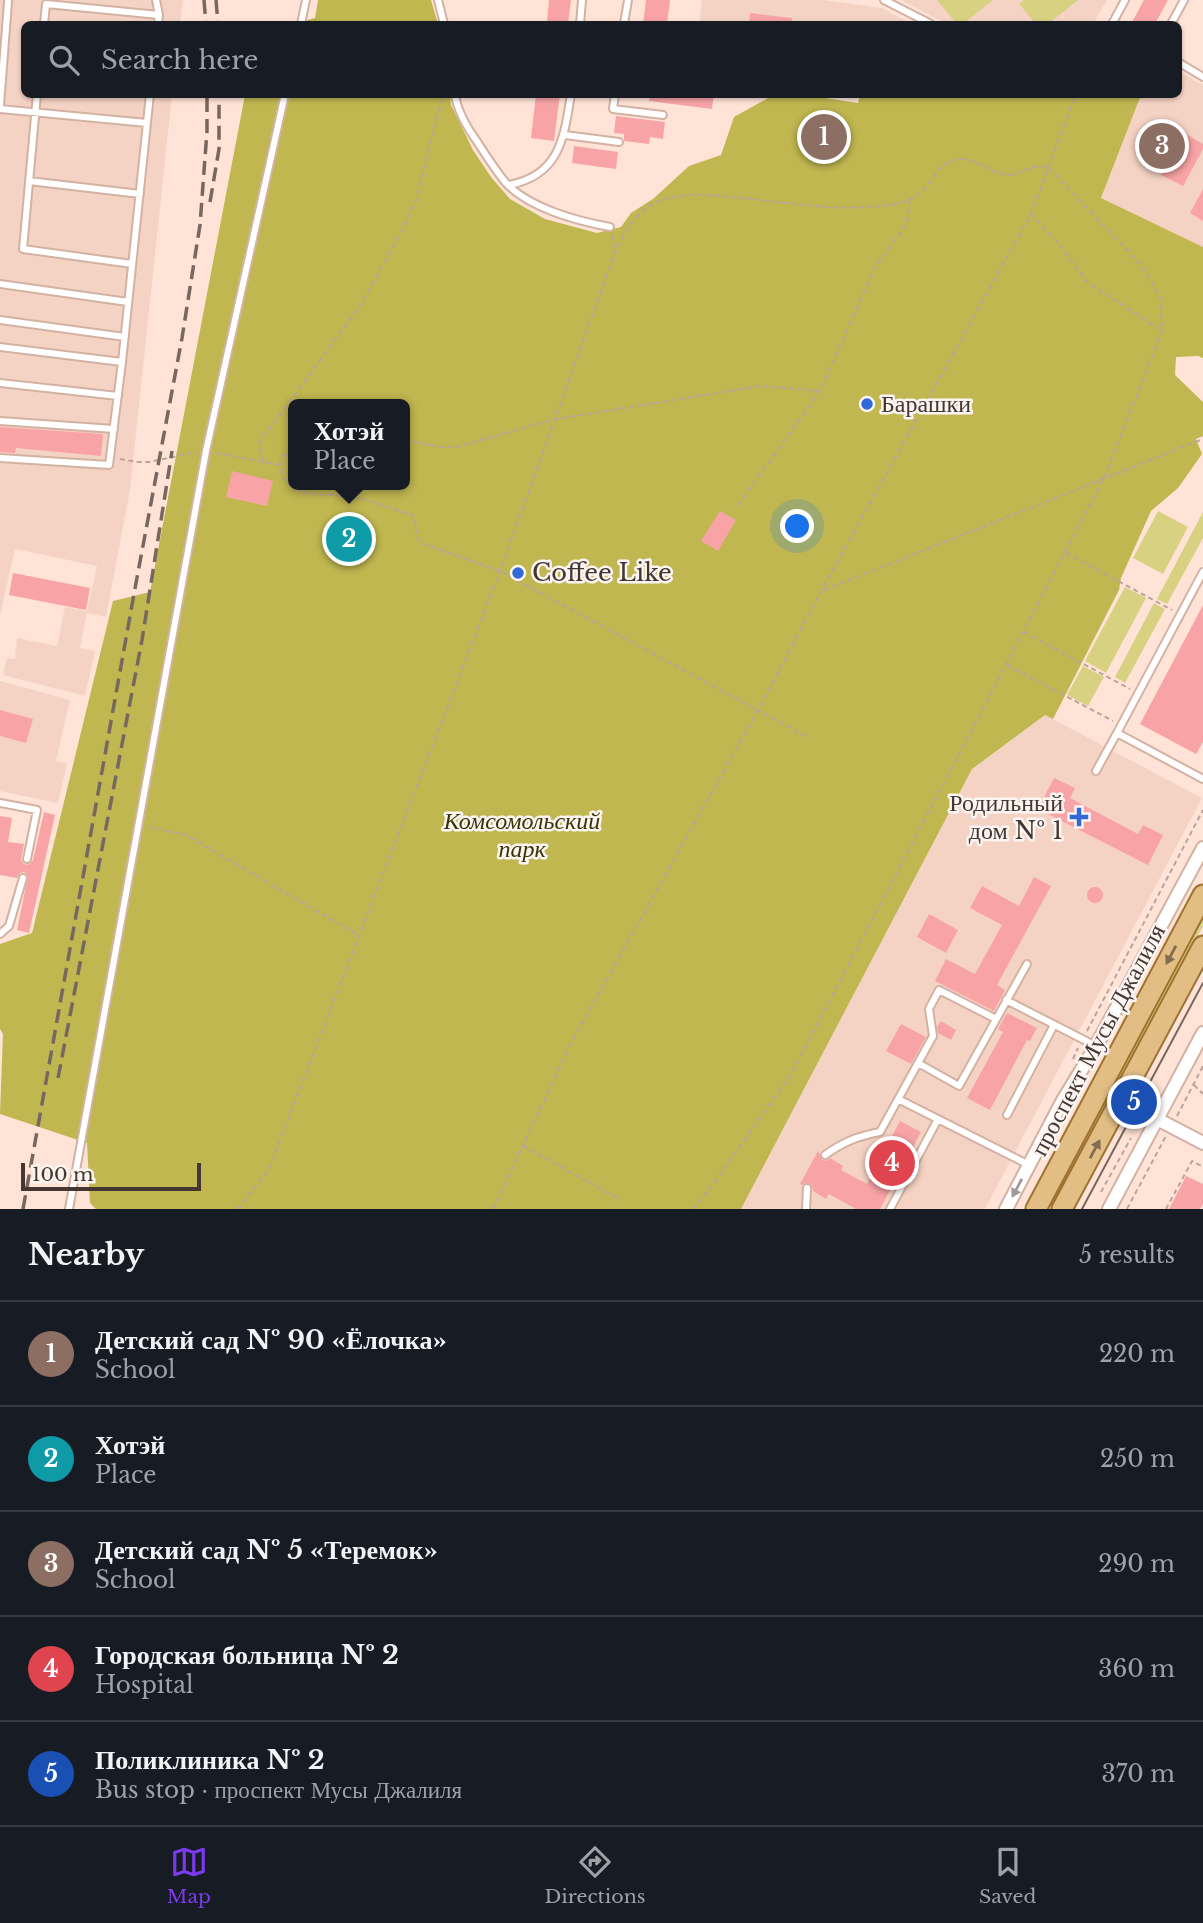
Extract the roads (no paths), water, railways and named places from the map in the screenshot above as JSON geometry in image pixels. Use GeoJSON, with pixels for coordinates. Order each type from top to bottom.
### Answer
{"type":"FeatureCollection","features":[{"type":"Feature","properties":{"kind":"main road","name":"проспект Мусы Джалиля"},"geometry":{"type":"LineString","coordinates":[[1036,1209],[1203,895]]}},
{"type":"Feature","properties":{"kind":"main road","name":"проспект Мусы Джалиля"},"geometry":{"type":"LineString","coordinates":[[1062,1209],[1203,946]]}},
{"type":"Feature","properties":{"kind":"street"},"geometry":{"type":"LineString","coordinates":[[1006,1209],[1062,1102],[1096,1046],[1203,849]]}},
{"type":"Feature","properties":{"kind":"street"},"geometry":{"type":"LineString","coordinates":[[1109,1209],[1203,1033]]}},
{"type":"Feature","properties":{"kind":"street"},"geometry":{"type":"LineString","coordinates":[[1157,1119],[1203,1143]]}},
{"type":"Feature","properties":{"kind":"lane"},"geometry":{"type":"LineString","coordinates":[[156,0],[158,21]]}},
{"type":"Feature","properties":{"kind":"lane"},"geometry":{"type":"LineString","coordinates":[[302,21],[306,0]]}},
{"type":"Feature","properties":{"kind":"lane"},"geometry":{"type":"LineString","coordinates":[[438,0],[443,21]]}},
{"type":"Feature","properties":{"kind":"lane"},"geometry":{"type":"LineString","coordinates":[[580,21],[582,0]]}},
{"type":"Feature","properties":{"kind":"lane"},"geometry":{"type":"LineString","coordinates":[[624,21],[628,0]]}},
{"type":"Feature","properties":{"kind":"lane"},"geometry":{"type":"LineString","coordinates":[[884,0],[925,21]]}},
{"type":"Feature","properties":{"kind":"lane"},"geometry":{"type":"LineString","coordinates":[[1114,21],[1125,0]]}},
{"type":"Feature","properties":{"kind":"lane"},"geometry":{"type":"LineString","coordinates":[[1173,21],[1184,0]]}},
{"type":"Feature","properties":{"kind":"lane"},"geometry":{"type":"LineString","coordinates":[[8,2],[0,107],[147,123]]}},
{"type":"Feature","properties":{"kind":"lane"},"geometry":{"type":"LineString","coordinates":[[44,21],[46,4],[159,15]]}},
{"type":"Feature","properties":{"kind":"lane"},"geometry":{"type":"LineString","coordinates":[[1182,64],[1203,77]]}},
{"type":"Feature","properties":{"kind":"lane"},"geometry":{"type":"LineString","coordinates":[[37,98],[23,249],[132,264]]}},
{"type":"Feature","properties":{"kind":"lane"},"geometry":{"type":"LineString","coordinates":[[0,458],[109,465],[150,98]]}},
{"type":"Feature","properties":{"kind":"lane"},"geometry":{"type":"LineString","coordinates":[[69,1209],[206,451],[284,98]]}},
{"type":"Feature","properties":{"kind":"lane"},"geometry":{"type":"LineString","coordinates":[[456,98],[468,129],[508,185],[550,210],[573,219],[610,227]]}},
{"type":"Feature","properties":{"kind":"lane"},"geometry":{"type":"LineString","coordinates":[[508,185],[531,178],[544,169],[561,146],[570,98]]}},
{"type":"Feature","properties":{"kind":"lane"},"geometry":{"type":"LineString","coordinates":[[614,98],[613,109],[663,115]]}},
{"type":"Feature","properties":{"kind":"lane"},"geometry":{"type":"LineString","coordinates":[[565,135],[619,142]]}},
{"type":"Feature","properties":{"kind":"lane"},"geometry":{"type":"LineString","coordinates":[[29,181],[140,194]]}},
{"type":"Feature","properties":{"kind":"lane"},"geometry":{"type":"LineString","coordinates":[[0,284],[128,302]]}},
{"type":"Feature","properties":{"kind":"lane"},"geometry":{"type":"LineString","coordinates":[[0,320],[125,337]]}},
{"type":"Feature","properties":{"kind":"lane"},"geometry":{"type":"LineString","coordinates":[[0,346],[122,362]]}},
{"type":"Feature","properties":{"kind":"lane"},"geometry":{"type":"LineString","coordinates":[[0,383],[118,396]]}},
{"type":"Feature","properties":{"kind":"lane"},"geometry":{"type":"LineString","coordinates":[[0,421],[114,429]]}},
{"type":"Feature","properties":{"kind":"lane"},"geometry":{"type":"LineString","coordinates":[[1096,771],[1203,572]]}},
{"type":"Feature","properties":{"kind":"lane"},"geometry":{"type":"LineString","coordinates":[[1117,733],[1202,775]]}},
{"type":"Feature","properties":{"kind":"lane"},"geometry":{"type":"LineString","coordinates":[[0,803],[37,810],[27,859]]}},
{"type":"Feature","properties":{"kind":"lane"},"geometry":{"type":"LineString","coordinates":[[0,934],[9,926],[23,878]]}},
{"type":"Feature","properties":{"kind":"lane"},"geometry":{"type":"LineString","coordinates":[[918,1063],[960,1086],[1027,964]]}},
{"type":"Feature","properties":{"kind":"lane"},"geometry":{"type":"LineString","coordinates":[[825,1155],[839,1144],[858,1136],[880,1132],[933,1036],[929,1009],[939,990],[996,1019]]}},
{"type":"Feature","properties":{"kind":"lane"},"geometry":{"type":"LineString","coordinates":[[1006,1000],[1096,1046]]}},
{"type":"Feature","properties":{"kind":"lane"},"geometry":{"type":"LineString","coordinates":[[1007,1115],[1054,1024]]}},
{"type":"Feature","properties":{"kind":"lane"},"geometry":{"type":"LineString","coordinates":[[898,1099],[1029,1165]]}},
{"type":"Feature","properties":{"kind":"lane"},"geometry":{"type":"LineString","coordinates":[[890,1209],[938,1119]]}},
{"type":"Feature","properties":{"kind":"lane"},"geometry":{"type":"LineString","coordinates":[[805,1207],[807,1188]]}},
{"type":"Feature","properties":{"kind":"tram line"},"geometry":{"type":"LineString","coordinates":[[1082,1209],[1203,983]]}},
{"type":"Feature","properties":{"kind":"railway"},"geometry":{"type":"LineString","coordinates":[[204,0],[206,21]]}},
{"type":"Feature","properties":{"kind":"railway"},"geometry":{"type":"LineString","coordinates":[[216,0],[218,21]]}},
{"type":"Feature","properties":{"kind":"railway"},"geometry":{"type":"LineString","coordinates":[[23,1209],[182,338],[200,225],[207,98]]}},
{"type":"Feature","properties":{"kind":"railway"},"geometry":{"type":"LineString","coordinates":[[210,202],[219,149],[219,98]]}},
{"type":"Feature","properties":{"kind":"railway"},"geometry":{"type":"LineString","coordinates":[[58,1078],[142,640],[172,451]]}},
{"type":"Feature","properties":{"kind":"place","name":"Детский сад № 90 «Ёлочка»"},"geometry":{"type":"Point","coordinates":[824,137]}},
{"type":"Feature","properties":{"kind":"place","name":"Детский сад № 5 «Теремок»"},"geometry":{"type":"Point","coordinates":[1162,146]}},
{"type":"Feature","properties":{"kind":"place","name":"Барашки"},"geometry":{"type":"Point","coordinates":[867,404]}},
{"type":"Feature","properties":{"kind":"place","name":"Хотэй"},"geometry":{"type":"Point","coordinates":[349,539]}},
{"type":"Feature","properties":{"kind":"place","name":"Coffee Like"},"geometry":{"type":"Point","coordinates":[518,573]}},
{"type":"Feature","properties":{"kind":"place","name":"Родильный дом № 1"},"geometry":{"type":"Point","coordinates":[1079,817]}},
{"type":"Feature","properties":{"kind":"place","name":"Поликлиника № 2"},"geometry":{"type":"Point","coordinates":[1134,1102]}},
{"type":"Feature","properties":{"kind":"place","name":"Городская больница № 2"},"geometry":{"type":"Point","coordinates":[892,1163]}},
{"type":"Feature","properties":{"kind":"park label","name":"Комсомольский парк"},"geometry":{"type":"Point","coordinates":[522,835]}}]}
